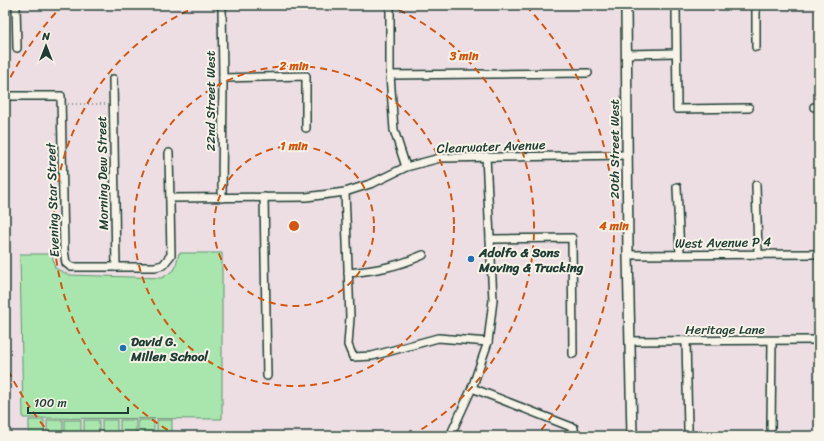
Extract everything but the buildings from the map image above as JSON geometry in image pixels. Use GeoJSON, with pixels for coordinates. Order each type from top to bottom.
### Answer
{"type":"FeatureCollection","features":[{"type":"Feature","properties":{"kind":"street"},"geometry":{"type":"LineString","coordinates":[[16,5],[17,48]]}},
{"type":"Feature","properties":{"kind":"street","name":"22nd Street West"},"geometry":{"type":"LineString","coordinates":[[222,5],[222,198]]}},
{"type":"Feature","properties":{"kind":"street"},"geometry":{"type":"LineString","coordinates":[[390,5],[390,75],[394,130],[406,167]]}},
{"type":"Feature","properties":{"kind":"street","name":"20th Street West"},"geometry":{"type":"LineString","coordinates":[[626,5],[628,255],[632,436]]}},
{"type":"Feature","properties":{"kind":"street"},"geometry":{"type":"LineString","coordinates":[[676,5],[677,109],[749,108]]}},
{"type":"Feature","properties":{"kind":"street"},"geometry":{"type":"LineString","coordinates":[[756,5],[756,47]]}},
{"type":"Feature","properties":{"kind":"street"},"geometry":{"type":"LineString","coordinates":[[627,54],[676,53]]}},
{"type":"Feature","properties":{"kind":"street"},"geometry":{"type":"LineString","coordinates":[[390,75],[588,73]]}},
{"type":"Feature","properties":{"kind":"street"},"geometry":{"type":"LineString","coordinates":[[223,78],[306,76],[306,128]]}},
{"type":"Feature","properties":{"kind":"street","name":"Morning Dew Street"},"geometry":{"type":"LineString","coordinates":[[113,78],[116,267]]}},
{"type":"Feature","properties":{"kind":"street","name":"Evening Star Street"},"geometry":{"type":"LineString","coordinates":[[5,96],[62,96],[64,250],[66,263],[71,267],[155,267],[163,265],[171,255],[170,198]]}},
{"type":"Feature","properties":{"kind":"street"},"geometry":{"type":"LineString","coordinates":[[169,154],[170,198]]}},
{"type":"Feature","properties":{"kind":"street","name":"Clearwater Avenue"},"geometry":{"type":"LineString","coordinates":[[170,198],[306,197],[345,192],[373,183],[406,167],[440,158],[486,156],[627,155]]}},
{"type":"Feature","properties":{"kind":"street"},"geometry":{"type":"LineString","coordinates":[[450,436],[472,388],[488,342],[492,300],[486,156]]}},
{"type":"Feature","properties":{"kind":"street"},"geometry":{"type":"LineString","coordinates":[[756,185],[758,254]]}},
{"type":"Feature","properties":{"kind":"street"},"geometry":{"type":"LineString","coordinates":[[677,187],[680,254]]}},
{"type":"Feature","properties":{"kind":"street"},"geometry":{"type":"LineString","coordinates":[[345,192],[350,317],[348,346],[353,357],[372,356],[438,338],[488,342]]}},
{"type":"Feature","properties":{"kind":"street"},"geometry":{"type":"LineString","coordinates":[[264,197],[267,376]]}},
{"type":"Feature","properties":{"kind":"street"},"geometry":{"type":"LineString","coordinates":[[490,239],[572,238],[573,354]]}},
{"type":"Feature","properties":{"kind":"street","name":"West Avenue P 4"},"geometry":{"type":"LineString","coordinates":[[628,255],[819,254]]}},
{"type":"Feature","properties":{"kind":"street"},"geometry":{"type":"LineString","coordinates":[[348,273],[383,269],[407,262],[423,255]]}},
{"type":"Feature","properties":{"kind":"street"},"geometry":{"type":"LineString","coordinates":[[686,340],[688,429]]}},
{"type":"Feature","properties":{"kind":"street","name":"Heritage Lane"},"geometry":{"type":"LineString","coordinates":[[631,341],[819,340]]}},
{"type":"Feature","properties":{"kind":"street"},"geometry":{"type":"LineString","coordinates":[[771,428],[772,341]]}},
{"type":"Feature","properties":{"kind":"street"},"geometry":{"type":"LineString","coordinates":[[472,388],[574,428],[574,436]]}},
{"type":"Feature","properties":{"kind":"path"},"geometry":{"type":"LineString","coordinates":[[62,104],[114,104]]}},
{"type":"Feature","properties":{"kind":"green space","name":"David G. Millen School"},"geometry":{"type":"Polygon","coordinates":[[[179,253],[222,253],[222,419],[23,418],[20,254],[52,254],[55,268],[69,275],[162,278],[175,269],[179,253]]]}},
{"type":"Feature","properties":{"kind":"green space"},"geometry":{"type":"Polygon","coordinates":[[[29,420],[44,420],[44,436],[29,436],[29,420]]]}},
{"type":"Feature","properties":{"kind":"green space"},"geometry":{"type":"Polygon","coordinates":[[[47,420],[63,420],[63,436],[47,436],[47,420]]]}},
{"type":"Feature","properties":{"kind":"green space"},"geometry":{"type":"Polygon","coordinates":[[[65,420],[81,420],[81,436],[65,436],[65,420]]]}},
{"type":"Feature","properties":{"kind":"green space"},"geometry":{"type":"Polygon","coordinates":[[[84,420],[99,420],[99,436],[84,436],[84,420]]]}},
{"type":"Feature","properties":{"kind":"green space"},"geometry":{"type":"Polygon","coordinates":[[[102,420],[117,420],[117,436],[102,436],[102,420]]]}},
{"type":"Feature","properties":{"kind":"green space"},"geometry":{"type":"Polygon","coordinates":[[[120,420],[136,420],[136,436],[120,436],[120,420]]]}},
{"type":"Feature","properties":{"kind":"green space"},"geometry":{"type":"Polygon","coordinates":[[[138,420],[154,420],[154,436],[138,436],[138,420]]]}},
{"type":"Feature","properties":{"kind":"green space"},"geometry":{"type":"Polygon","coordinates":[[[157,420],[172,420],[172,436],[157,436],[157,420]]]}},
{"type":"Feature","properties":{"kind":"place","name":"Adolfo & Sons Moving & Trucking"},"geometry":{"type":"Point","coordinates":[471,259]}},
{"type":"Feature","properties":{"kind":"place","name":"David G. Millen School"},"geometry":{"type":"Point","coordinates":[123,348]}}]}
